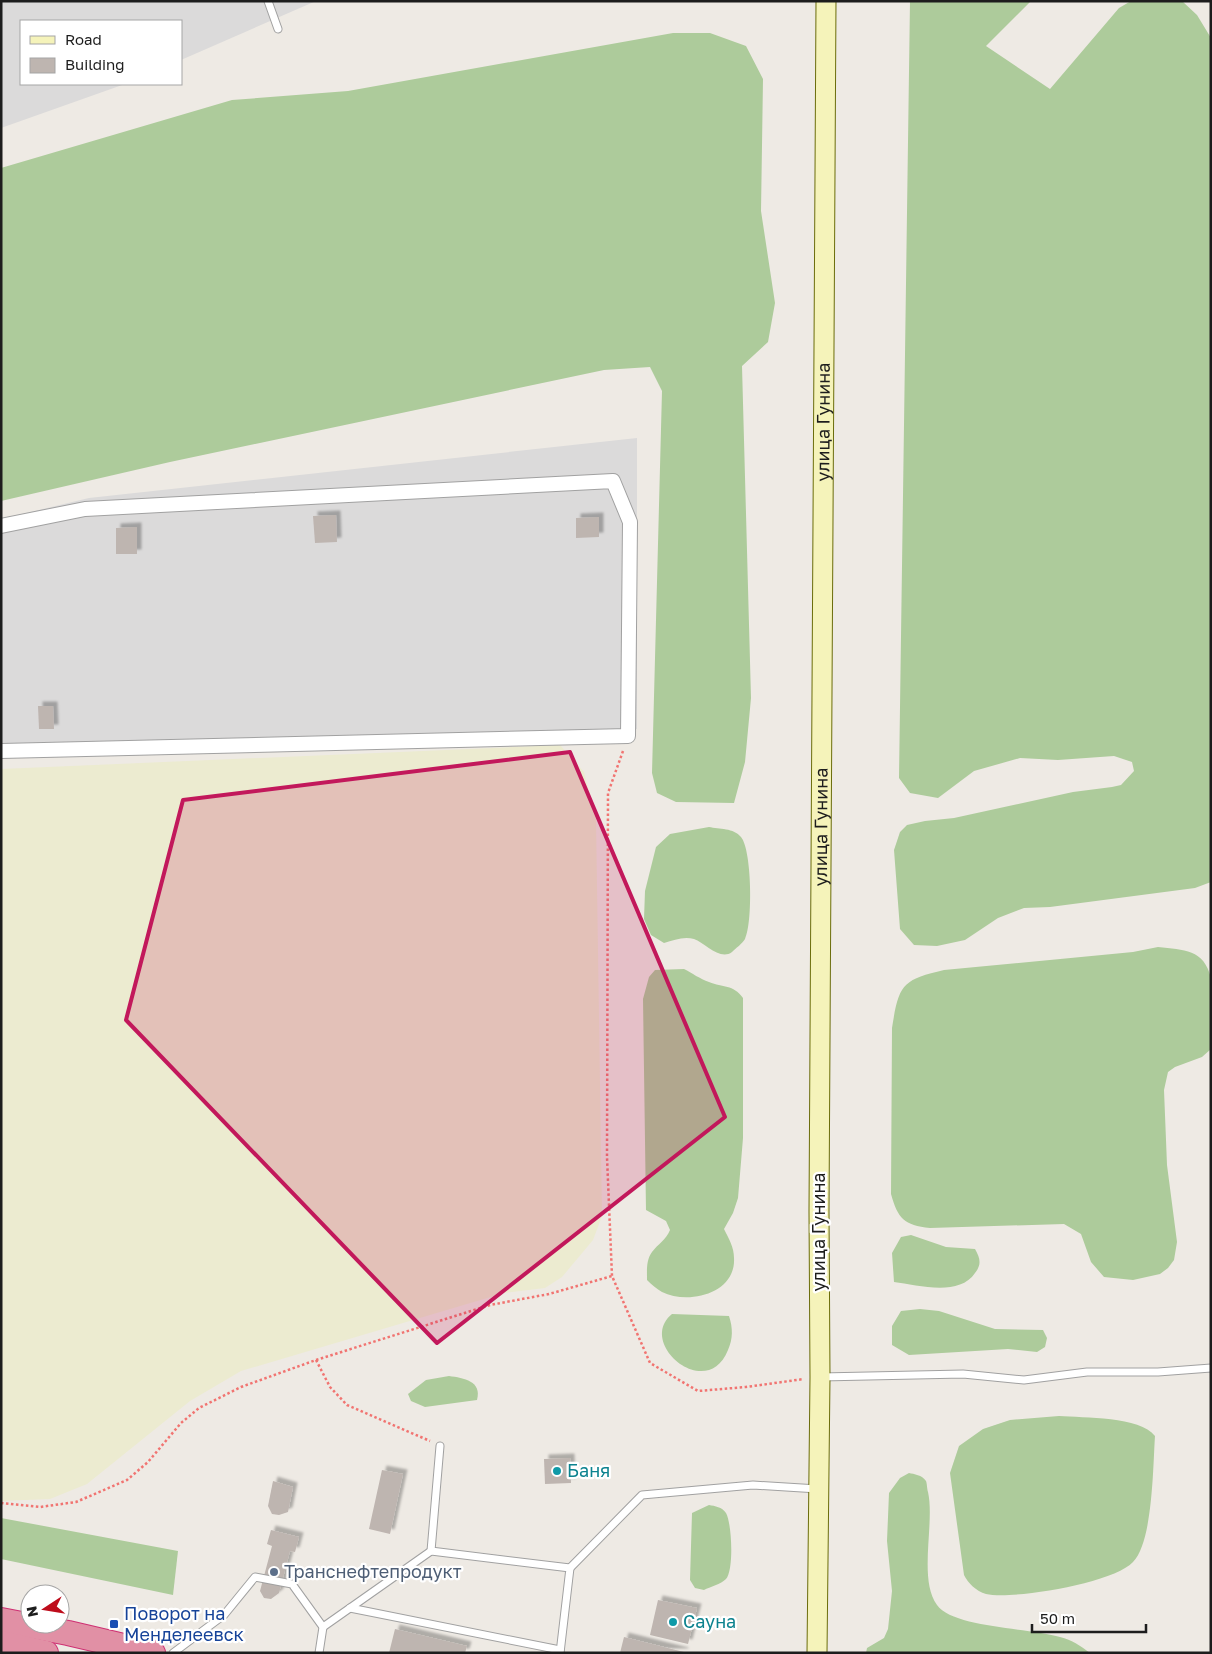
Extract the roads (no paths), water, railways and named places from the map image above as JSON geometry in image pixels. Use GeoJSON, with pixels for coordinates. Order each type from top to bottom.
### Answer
{"type":"FeatureCollection","features":[{"type":"Feature","properties":{"kind":"highway"},"geometry":{"type":"LineString","coordinates":[[1,1620],[68,1632],[153,1653]]}},
{"type":"Feature","properties":{"kind":"highway"},"geometry":{"type":"LineString","coordinates":[[1,1643],[46,1653]]}},
{"type":"Feature","properties":{"kind":"main road","name":"улица Гунина"},"geometry":{"type":"LineString","coordinates":[[817,1653],[826,1]]}},
{"type":"Feature","properties":{"kind":"street"},"geometry":{"type":"LineString","coordinates":[[1,526],[85,509],[613,481],[630,522],[628,736],[1,751]]}},
{"type":"Feature","properties":{"kind":"lane"},"geometry":{"type":"LineString","coordinates":[[268,1],[278,29]]}},
{"type":"Feature","properties":{"kind":"lane"},"geometry":{"type":"LineString","coordinates":[[820,1377],[963,1374],[1024,1380],[1087,1372],[1158,1372],[1211,1368]]}},
{"type":"Feature","properties":{"kind":"lane"},"geometry":{"type":"LineString","coordinates":[[431,1551],[440,1446]]}},
{"type":"Feature","properties":{"kind":"lane"},"geometry":{"type":"LineString","coordinates":[[350,1608],[560,1651],[570,1568],[642,1495],[753,1485],[819,1489]]}},
{"type":"Feature","properties":{"kind":"lane"},"geometry":{"type":"LineString","coordinates":[[323,1627],[431,1551],[570,1568]]}},
{"type":"Feature","properties":{"kind":"lane"},"geometry":{"type":"LineString","coordinates":[[172,1653],[224,1616],[254,1577],[292,1584],[323,1627],[319,1653]]}},
{"type":"Feature","properties":{"kind":"place","name":"Баня"},"geometry":{"type":"Point","coordinates":[557,1471]}},
{"type":"Feature","properties":{"kind":"place","name":"Транснефтепродукт"},"geometry":{"type":"Point","coordinates":[274,1572]}},
{"type":"Feature","properties":{"kind":"place","name":"Сауна"},"geometry":{"type":"Point","coordinates":[673,1622]}},
{"type":"Feature","properties":{"kind":"place","name":"Поворот на Менделеевск"},"geometry":{"type":"Point","coordinates":[114,1624]}}]}
